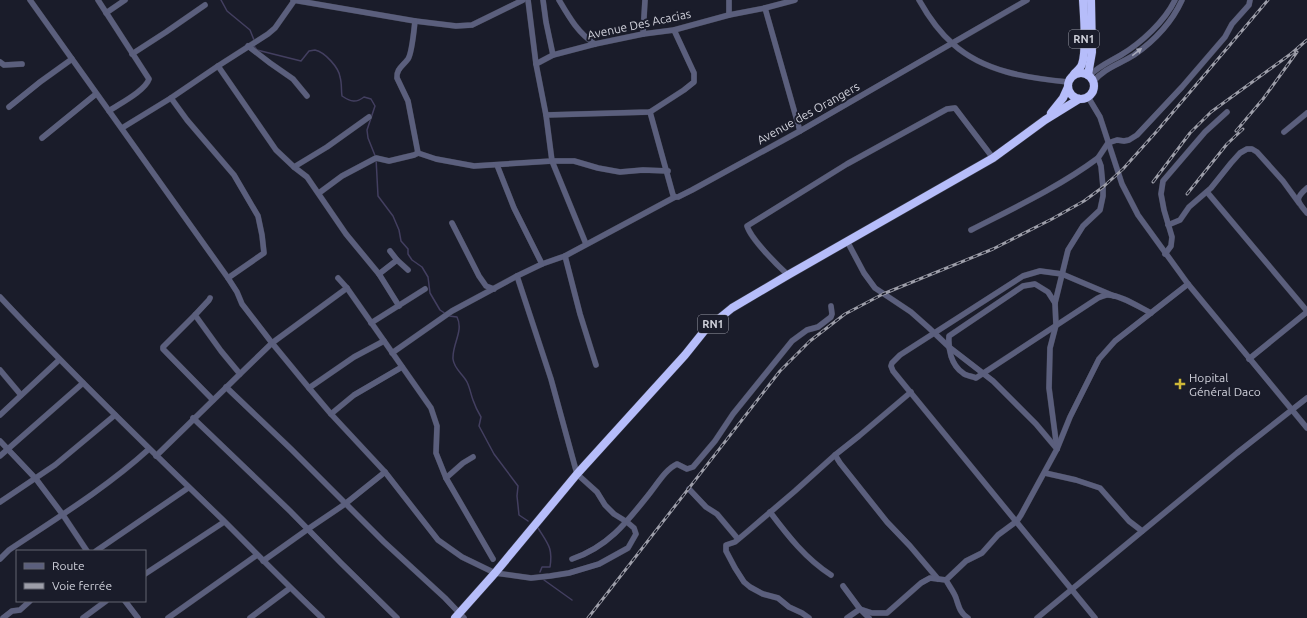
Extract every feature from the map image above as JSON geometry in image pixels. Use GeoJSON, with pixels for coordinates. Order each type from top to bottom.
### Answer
{"type":"FeatureCollection","features":[{"type":"Feature","properties":{"kind":"highway","name":"RN1"},"geometry":{"type":"LineString","coordinates":[[1074,74],[1080,69],[1083,59],[1085,37],[1083,0]]}},
{"type":"Feature","properties":{"kind":"highway","name":"RN1"},"geometry":{"type":"LineString","coordinates":[[1090,77],[1092,52],[1091,0]]}},
{"type":"Feature","properties":{"kind":"highway"},"geometry":{"type":"LineString","coordinates":[[1080,73],[1090,77],[1093,91],[1088,97],[1079,99],[1071,95],[1068,85],[1070,78],[1074,74],[1080,73]]}},
{"type":"Feature","properties":{"kind":"highway","name":"RN1"},"geometry":{"type":"LineString","coordinates":[[1045,120],[1063,98],[1068,85]]}},
{"type":"Feature","properties":{"kind":"highway","name":"RN1"},"geometry":{"type":"LineString","coordinates":[[460,616],[577,474],[685,355],[705,330],[732,308],[993,158],[1045,120],[1079,99]]}},
{"type":"Feature","properties":{"kind":"street"},"geometry":{"type":"LineString","coordinates":[[30,0],[228,278],[237,292],[242,304],[272,343],[331,414],[385,472],[438,540],[462,557],[495,574],[531,578],[569,573],[599,564],[622,552],[631,544],[636,532],[627,522],[614,514],[597,492],[577,474],[551,379],[517,276]]}},
{"type":"Feature","properties":{"kind":"street"},"geometry":{"type":"LineString","coordinates":[[98,0],[149,79],[148,83],[139,91],[109,111]]}},
{"type":"Feature","properties":{"kind":"street"},"geometry":{"type":"LineString","coordinates":[[106,13],[125,0]]}},
{"type":"Feature","properties":{"kind":"street"},"geometry":{"type":"LineString","coordinates":[[122,128],[171,98],[262,38],[275,28],[294,0],[415,21],[456,26],[472,24],[523,0]]}},
{"type":"Feature","properties":{"kind":"street"},"geometry":{"type":"LineString","coordinates":[[528,0],[536,64],[546,115],[552,161],[586,244]]}},
{"type":"Feature","properties":{"kind":"street"},"geometry":{"type":"LineString","coordinates":[[543,0],[553,55]]}},
{"type":"Feature","properties":{"kind":"street"},"geometry":{"type":"LineString","coordinates":[[559,0],[574,26],[587,39],[595,44]]}},
{"type":"Feature","properties":{"kind":"street"},"geometry":{"type":"LineString","coordinates":[[642,34],[645,0]]}},
{"type":"Feature","properties":{"kind":"street"},"geometry":{"type":"LineString","coordinates":[[729,0],[729,15]]}},
{"type":"Feature","properties":{"kind":"street","name":"Avenue Des Acacias"},"geometry":{"type":"LineString","coordinates":[[536,64],[553,55],[595,44],[642,34],[674,30],[729,15],[795,0]]}},
{"type":"Feature","properties":{"kind":"street"},"geometry":{"type":"LineString","coordinates":[[919,0],[930,18],[953,44],[977,61],[994,68],[1068,85]]}},
{"type":"Feature","properties":{"kind":"street","name":"Avenue des Orangers"},"geometry":{"type":"LineString","coordinates":[[392,353],[452,311],[517,276],[542,264],[565,256],[692,190],[800,131],[1028,0]]}},
{"type":"Feature","properties":{"kind":"street"},"geometry":{"type":"LineString","coordinates":[[1090,77],[1098,67],[1121,55],[1140,41],[1160,23],[1176,0]]}},
{"type":"Feature","properties":{"kind":"street"},"geometry":{"type":"LineString","coordinates":[[1090,77],[1097,77],[1134,55],[1165,27],[1182,0]]}},
{"type":"Feature","properties":{"kind":"street"},"geometry":{"type":"LineString","coordinates":[[971,230],[1079,172],[1098,158],[1108,143],[1117,140],[1124,142],[1137,135],[1182,87],[1225,37],[1232,24],[1249,5],[1250,0]]}},
{"type":"Feature","properties":{"kind":"street"},"geometry":{"type":"LineString","coordinates":[[132,54],[205,4]]}},
{"type":"Feature","properties":{"kind":"street"},"geometry":{"type":"LineString","coordinates":[[765,8],[800,131]]}},
{"type":"Feature","properties":{"kind":"street"},"geometry":{"type":"LineString","coordinates":[[415,21],[409,58],[398,71],[397,78],[408,101],[418,153]]}},
{"type":"Feature","properties":{"kind":"street"},"geometry":{"type":"LineString","coordinates":[[546,115],[650,112],[684,90],[694,82],[694,74],[674,30]]}},
{"type":"Feature","properties":{"kind":"street"},"geometry":{"type":"LineString","coordinates":[[250,45],[270,63],[293,79],[307,96]]}},
{"type":"Feature","properties":{"kind":"street"},"geometry":{"type":"LineString","coordinates":[[1121,55],[1124,61]]}},
{"type":"Feature","properties":{"kind":"street"},"geometry":{"type":"LineString","coordinates":[[9,107],[72,59]]}},
{"type":"Feature","properties":{"kind":"street"},"geometry":{"type":"LineString","coordinates":[[0,62],[4,65],[22,64]]}},
{"type":"Feature","properties":{"kind":"street"},"geometry":{"type":"LineString","coordinates":[[218,66],[276,150],[307,177],[346,234],[379,274],[399,306]]}},
{"type":"Feature","properties":{"kind":"street"},"geometry":{"type":"LineString","coordinates":[[42,138],[96,94]]}},
{"type":"Feature","properties":{"kind":"street"},"geometry":{"type":"LineString","coordinates":[[1088,97],[1100,117],[1122,184],[1138,215],[1188,284],[1307,428]]}},
{"type":"Feature","properties":{"kind":"street"},"geometry":{"type":"LineString","coordinates":[[171,98],[234,174],[258,216],[264,253],[228,278]]}},
{"type":"Feature","properties":{"kind":"street"},"geometry":{"type":"LineString","coordinates":[[788,275],[766,252],[747,226],[848,164],[947,109],[955,108],[993,158]]}},
{"type":"Feature","properties":{"kind":"street"},"geometry":{"type":"LineString","coordinates":[[650,112],[668,171],[673,195],[676,197]]}},
{"type":"Feature","properties":{"kind":"street"},"geometry":{"type":"LineString","coordinates":[[1166,254],[1172,246],[1172,237],[1161,194],[1163,181],[1205,132],[1227,112]]}},
{"type":"Feature","properties":{"kind":"street"},"geometry":{"type":"LineString","coordinates":[[1284,132],[1307,113]]}},
{"type":"Feature","properties":{"kind":"street"},"geometry":{"type":"LineString","coordinates":[[294,167],[327,148],[369,117]]}},
{"type":"Feature","properties":{"kind":"street"},"geometry":{"type":"LineString","coordinates":[[1168,226],[1180,220],[1189,207],[1207,192],[1240,153],[1247,149],[1257,152],[1283,181],[1307,213]]}},
{"type":"Feature","properties":{"kind":"street"},"geometry":{"type":"LineString","coordinates":[[319,193],[342,176],[376,158],[389,161],[418,153],[456,164],[474,166],[574,161],[598,168],[620,172],[643,170],[668,171]]}},
{"type":"Feature","properties":{"kind":"street"},"geometry":{"type":"LineString","coordinates":[[1057,449],[1049,388],[1050,348],[1056,325],[1055,303],[1068,250],[1083,226],[1100,210],[1103,187],[1101,166],[1098,158]]}},
{"type":"Feature","properties":{"kind":"street"},"geometry":{"type":"LineString","coordinates":[[497,165],[514,208],[542,264]]}},
{"type":"Feature","properties":{"kind":"street"},"geometry":{"type":"LineString","coordinates":[[1299,203],[1299,195],[1307,188]]}},
{"type":"Feature","properties":{"kind":"street"},"geometry":{"type":"LineString","coordinates":[[1207,192],[1307,311],[1249,358]]}},
{"type":"Feature","properties":{"kind":"street"},"geometry":{"type":"LineString","coordinates":[[452,223],[478,276],[486,286],[494,289]]}},
{"type":"Feature","properties":{"kind":"street"},"geometry":{"type":"LineString","coordinates":[[847,241],[864,273],[875,288],[910,312],[935,333],[948,347],[993,381],[1036,424],[1057,449]]}},
{"type":"Feature","properties":{"kind":"street"},"geometry":{"type":"LineString","coordinates":[[390,251],[408,270]]}},
{"type":"Feature","properties":{"kind":"street"},"geometry":{"type":"LineString","coordinates":[[565,256],[580,314],[596,365]]}},
{"type":"Feature","properties":{"kind":"street"},"geometry":{"type":"LineString","coordinates":[[379,274],[397,260]]}},
{"type":"Feature","properties":{"kind":"street"},"geometry":{"type":"LineString","coordinates":[[1095,618],[893,371],[891,366],[892,362],[900,355],[1023,276],[1040,271],[1062,274],[1151,312]]}},
{"type":"Feature","properties":{"kind":"street"},"geometry":{"type":"LineString","coordinates":[[338,278],[347,288],[431,408],[437,426],[436,453],[446,478],[493,559]]}},
{"type":"Feature","properties":{"kind":"street"},"geometry":{"type":"LineString","coordinates":[[1055,303],[1048,292],[1035,284],[1024,286],[949,336],[948,347],[953,362],[963,374],[976,378],[1098,298],[1106,295],[1114,296]]}},
{"type":"Feature","properties":{"kind":"street"},"geometry":{"type":"LineString","coordinates":[[946,580],[966,561],[982,553],[998,535],[1016,521],[1045,473],[1070,417],[1099,359],[1115,341],[1188,284]]}},
{"type":"Feature","properties":{"kind":"street"},"geometry":{"type":"LineString","coordinates":[[156,456],[193,418],[272,343],[347,288]]}},
{"type":"Feature","properties":{"kind":"street"},"geometry":{"type":"LineString","coordinates":[[371,323],[425,289]]}},
{"type":"Feature","properties":{"kind":"street"},"geometry":{"type":"LineString","coordinates":[[0,297],[59,360],[115,416],[322,618]]}},
{"type":"Feature","properties":{"kind":"street"},"geometry":{"type":"LineString","coordinates":[[210,298],[163,347],[163,349],[213,400]]}},
{"type":"Feature","properties":{"kind":"street"},"geometry":{"type":"LineString","coordinates":[[572,559],[594,550],[627,522],[661,479],[674,466],[677,464],[687,470],[693,467],[715,441],[733,414],[792,341],[807,330],[818,327],[831,317],[831,306]]}},
{"type":"Feature","properties":{"kind":"street"},"geometry":{"type":"LineString","coordinates":[[195,315],[220,351],[240,374]]}},
{"type":"Feature","properties":{"kind":"street"},"geometry":{"type":"LineString","coordinates":[[309,388],[354,357],[384,341]]}},
{"type":"Feature","properties":{"kind":"street"},"geometry":{"type":"LineString","coordinates":[[0,415],[59,360]]}},
{"type":"Feature","properties":{"kind":"street"},"geometry":{"type":"LineString","coordinates":[[331,414],[354,395],[402,367]]}},
{"type":"Feature","properties":{"kind":"street"},"geometry":{"type":"LineString","coordinates":[[0,370],[21,395]]}},
{"type":"Feature","properties":{"kind":"street"},"geometry":{"type":"LineString","coordinates":[[0,456],[83,383]]}},
{"type":"Feature","properties":{"kind":"street"},"geometry":{"type":"LineString","coordinates":[[226,387],[460,616]]}},
{"type":"Feature","properties":{"kind":"street"},"geometry":{"type":"LineString","coordinates":[[809,618],[789,607],[778,598],[763,594],[744,582],[726,551],[726,545],[735,542],[835,455],[911,392]]}},
{"type":"Feature","properties":{"kind":"street"},"geometry":{"type":"LineString","coordinates":[[1038,618],[1071,589],[1237,453],[1307,398]]}},
{"type":"Feature","properties":{"kind":"street"},"geometry":{"type":"LineString","coordinates":[[0,502],[55,465],[115,416]]}},
{"type":"Feature","properties":{"kind":"street"},"geometry":{"type":"LineString","coordinates":[[193,418],[308,529],[341,564],[397,618]]}},
{"type":"Feature","properties":{"kind":"street"},"geometry":{"type":"LineString","coordinates":[[0,441],[36,479],[63,514],[86,550]]}},
{"type":"Feature","properties":{"kind":"street"},"geometry":{"type":"LineString","coordinates":[[0,559],[9,550],[123,472],[149,449]]}},
{"type":"Feature","properties":{"kind":"street"},"geometry":{"type":"LineString","coordinates":[[835,455],[887,522],[938,578]]}},
{"type":"Feature","properties":{"kind":"street"},"geometry":{"type":"LineString","coordinates":[[446,478],[463,463],[473,457]]}},
{"type":"Feature","properties":{"kind":"street"},"geometry":{"type":"LineString","coordinates":[[263,561],[346,504],[385,472]]}},
{"type":"Feature","properties":{"kind":"street"},"geometry":{"type":"LineString","coordinates":[[1045,473],[1076,480],[1100,488],[1130,521],[1142,531]]}},
{"type":"Feature","properties":{"kind":"street"},"geometry":{"type":"LineString","coordinates":[[97,550],[188,488]]}},
{"type":"Feature","properties":{"kind":"street"},"geometry":{"type":"LineString","coordinates":[[689,489],[706,507],[717,514],[738,539]]}},
{"type":"Feature","properties":{"kind":"street"},"geometry":{"type":"LineString","coordinates":[[770,512],[795,544],[811,560],[832,575]]}},
{"type":"Feature","properties":{"kind":"street"},"geometry":{"type":"LineString","coordinates":[[146,573],[224,522]]}},
{"type":"Feature","properties":{"kind":"street"},"geometry":{"type":"LineString","coordinates":[[168,618],[257,555]]}},
{"type":"Feature","properties":{"kind":"street"},"geometry":{"type":"LineString","coordinates":[[860,609],[872,613],[887,613],[920,583],[930,578],[938,578],[946,580],[956,597],[962,614],[968,618]]}},
{"type":"Feature","properties":{"kind":"street"},"geometry":{"type":"LineString","coordinates":[[843,586],[860,609],[869,618]]}},
{"type":"Feature","properties":{"kind":"street"},"geometry":{"type":"LineString","coordinates":[[250,618],[290,588]]}},
{"type":"Feature","properties":{"kind":"street"},"geometry":{"type":"LineString","coordinates":[[3,618],[12,611],[20,610],[29,602]]}},
{"type":"Feature","properties":{"kind":"street"},"geometry":{"type":"LineString","coordinates":[[83,618],[105,602]]}},
{"type":"Feature","properties":{"kind":"street"},"geometry":{"type":"LineString","coordinates":[[126,602],[138,618]]}},
{"type":"Feature","properties":{"kind":"street"},"geometry":{"type":"LineString","coordinates":[[847,618],[860,609]]}},
{"type":"Feature","properties":{"kind":"waterway"},"geometry":{"type":"LineString","coordinates":[[221,0],[227,11],[250,30],[254,40]]}},
{"type":"Feature","properties":{"kind":"waterway"},"geometry":{"type":"LineString","coordinates":[[254,46],[257,50],[301,61],[309,51],[319,51],[327,57],[337,69],[341,79],[342,96],[353,101],[364,97],[371,99],[375,106],[367,130],[368,138],[376,158],[378,196],[393,216],[399,230],[401,241],[408,249],[408,254],[412,260],[422,267],[428,277],[430,293],[440,310],[446,314]]}},
{"type":"Feature","properties":{"kind":"waterway"},"geometry":{"type":"LineString","coordinates":[[449,316],[457,317],[459,322],[459,332],[453,353],[454,363],[468,384],[481,417],[479,426],[494,454],[518,486],[517,496],[519,515],[528,521]]}},
{"type":"Feature","properties":{"kind":"waterway"},"geometry":{"type":"LineString","coordinates":[[538,528],[549,546],[551,555],[550,567],[542,567],[540,572]]}},
{"type":"Feature","properties":{"kind":"waterway"},"geometry":{"type":"LineString","coordinates":[[544,580],[572,600]]}},
{"type":"Feature","properties":{"kind":"railway"},"geometry":{"type":"LineString","coordinates":[[588,618],[780,371],[810,341],[845,314],[883,294],[993,249],[1084,201],[1103,187],[1123,169],[1157,131],[1268,0]]}},
{"type":"Feature","properties":{"kind":"railway"},"geometry":{"type":"LineString","coordinates":[[1153,182],[1190,133],[1211,112],[1292,53],[1307,40]]}},
{"type":"Feature","properties":{"kind":"railway"},"geometry":{"type":"LineString","coordinates":[[1236,131],[1263,99],[1297,52]]}},
{"type":"Feature","properties":{"kind":"railway"},"geometry":{"type":"LineString","coordinates":[[1187,194],[1227,144],[1243,129]]}},
{"type":"Feature","properties":{"kind":"place","name":"Hopital Général Daco"},"geometry":{"type":"Point","coordinates":[1180,384]}}]}
